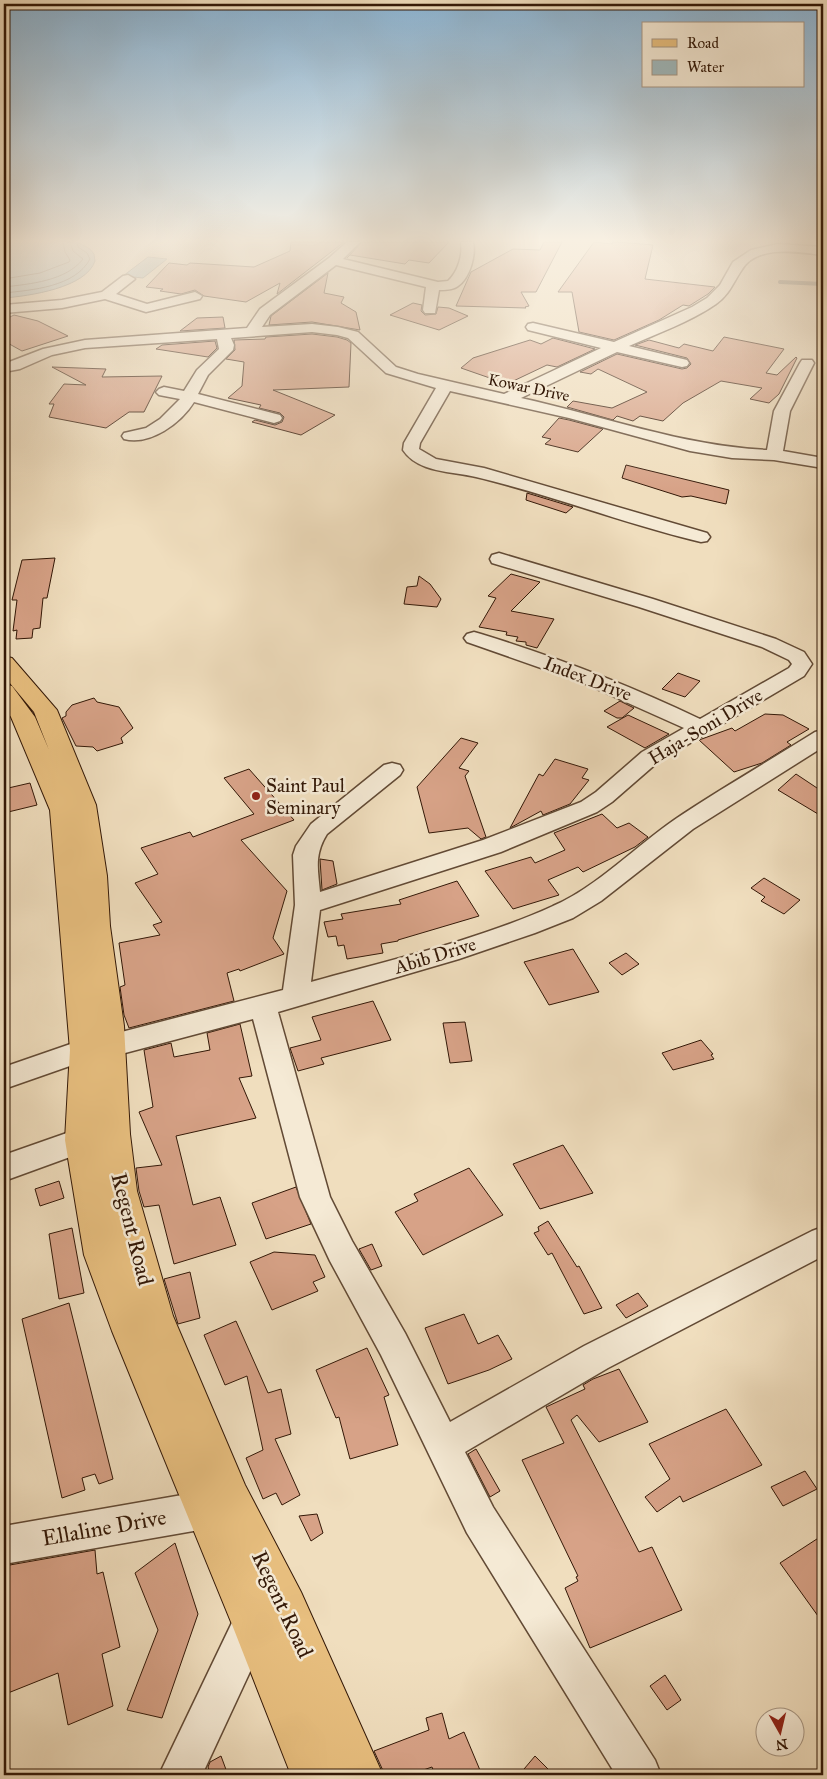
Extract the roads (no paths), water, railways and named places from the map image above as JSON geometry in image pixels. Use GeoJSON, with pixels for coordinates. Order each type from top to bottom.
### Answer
{"type":"FeatureCollection","features":[{"type":"Feature","properties":{"kind":"main road","name":"Regent Road"},"geometry":{"type":"LineString","coordinates":[[4,664],[23,683],[45,710],[83,805],[93,876],[96,926],[98,1048],[81,1140],[102,1255],[130,1331],[192,1441],[231,1499],[286,1607],[360,1775]]}},
{"type":"Feature","properties":{"kind":"main road","name":"Regent Road"},"geometry":{"type":"LineString","coordinates":[[4,691],[23,717],[63,810],[98,1048],[114,1134],[120,1191],[192,1441],[205,1510],[253,1622],[314,1775]]}},
{"type":"Feature","properties":{"kind":"street"},"geometry":{"type":"LineString","coordinates":[[251,333],[256,325]]}},
{"type":"Feature","properties":{"kind":"street"},"geometry":{"type":"LineString","coordinates":[[504,400],[579,363],[664,325]]}},
{"type":"Feature","properties":{"kind":"street"},"geometry":{"type":"LineString","coordinates":[[533,327],[682,363]]}},
{"type":"Feature","properties":{"kind":"street","name":"Kowar Drive"},"geometry":{"type":"LineString","coordinates":[[8,371],[36,356],[85,344],[312,328],[353,335],[362,340],[391,370],[444,386],[572,414],[690,446],[732,453],[774,455],[823,463]]}},
{"type":"Feature","properties":{"kind":"street"},"geometry":{"type":"LineString","coordinates":[[130,436],[151,432],[184,405],[202,373],[226,350],[227,345],[223,335]]}},
{"type":"Feature","properties":{"kind":"street"},"geometry":{"type":"LineString","coordinates":[[774,455],[782,411],[808,362]]}},
{"type":"Feature","properties":{"kind":"street"},"geometry":{"type":"LineString","coordinates":[[444,386],[412,443],[411,450],[418,457],[431,463],[478,472],[543,490],[701,537]]}},
{"type":"Feature","properties":{"kind":"street"},"geometry":{"type":"LineString","coordinates":[[164,392],[189,396],[274,418]]}},
{"type":"Feature","properties":{"kind":"street","name":"Haja-Soni Drive"},"geometry":{"type":"LineString","coordinates":[[308,906],[492,846],[589,807],[604,797],[650,756],[797,672],[802,664],[797,656],[769,643],[646,603],[499,559]]}},
{"type":"Feature","properties":{"kind":"street","name":"Index Drive"},"geometry":{"type":"LineString","coordinates":[[474,638],[597,681],[652,703],[700,727]]}},
{"type":"Feature","properties":{"kind":"street","name":"Abib Drive"},"geometry":{"type":"LineString","coordinates":[[4,1078],[98,1048],[263,1006],[450,952],[526,927],[564,912],[592,895],[685,824],[823,738]]}},
{"type":"Feature","properties":{"kind":"street"},"geometry":{"type":"LineString","coordinates":[[296,995],[308,906],[305,855],[319,829],[392,770]]}},
{"type":"Feature","properties":{"kind":"street"},"geometry":{"type":"LineString","coordinates":[[263,1006],[279,1073],[315,1197],[341,1251],[393,1344],[480,1520],[640,1775]]}},
{"type":"Feature","properties":{"kind":"street"},"geometry":{"type":"LineString","coordinates":[[4,1168],[81,1140]]}},
{"type":"Feature","properties":{"kind":"street"},"geometry":{"type":"LineString","coordinates":[[443,1445],[596,1357],[823,1241]]}},
{"type":"Feature","properties":{"kind":"street","name":"Ellaline Drive"},"geometry":{"type":"LineString","coordinates":[[4,1545],[205,1510]]}},
{"type":"Feature","properties":{"kind":"street"},"geometry":{"type":"LineString","coordinates":[[180,1775],[253,1622]]}},
{"type":"Feature","properties":{"kind":"place","name":"Saint Paul Seminary"},"geometry":{"type":"Point","coordinates":[256,796]}}]}
